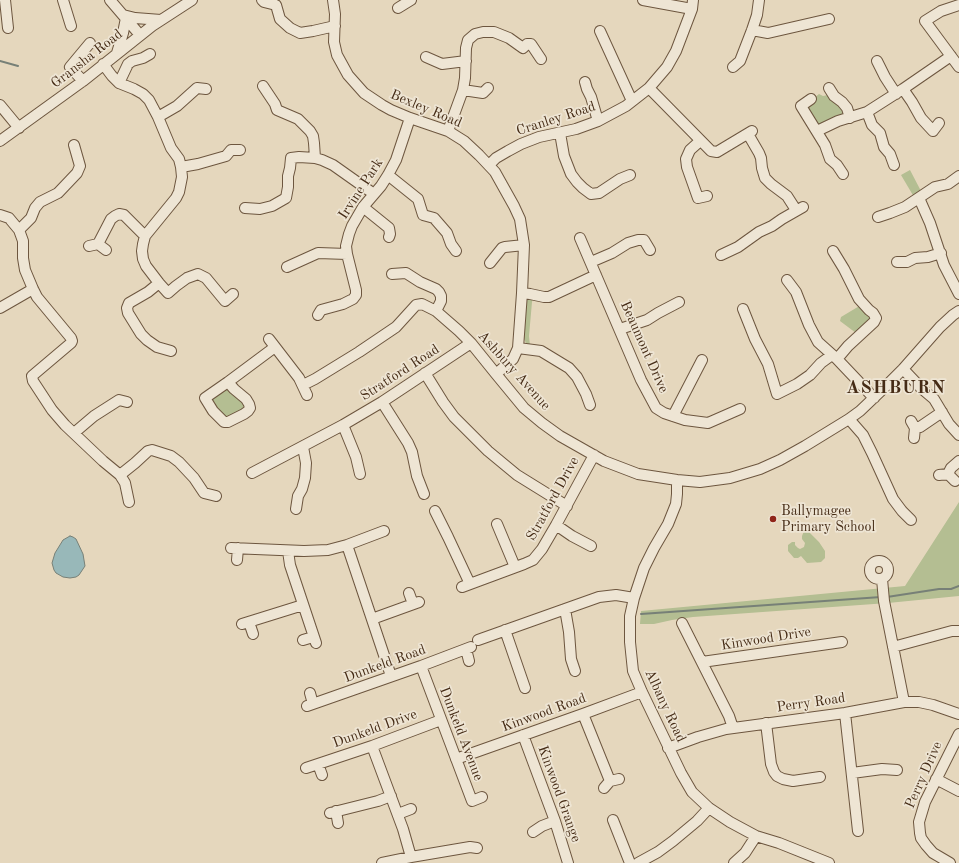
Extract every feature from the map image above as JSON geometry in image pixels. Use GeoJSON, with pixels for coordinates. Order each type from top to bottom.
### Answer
{"type":"FeatureCollection","features":[{"type":"Feature","properties":{"kind":"street"},"geometry":{"type":"LineString","coordinates":[[5,0],[8,28]]}},
{"type":"Feature","properties":{"kind":"street"},"geometry":{"type":"LineString","coordinates":[[63,0],[71,26]]}},
{"type":"Feature","properties":{"kind":"street"},"geometry":{"type":"LineString","coordinates":[[110,0],[140,35]]}},
{"type":"Feature","properties":{"kind":"street","name":"Gransha Road"},"geometry":{"type":"LineString","coordinates":[[0,141],[83,81],[140,35],[192,0]]}},
{"type":"Feature","properties":{"kind":"street"},"geometry":{"type":"LineString","coordinates":[[262,0],[264,2],[276,5],[280,19],[290,28],[300,33],[335,26]]}},
{"type":"Feature","properties":{"kind":"street","name":"Bexley Road"},"geometry":{"type":"LineString","coordinates":[[333,0],[335,14],[334,42],[337,55],[348,75],[364,93],[386,108],[448,131],[464,141],[495,172],[520,219],[524,245],[518,348],[513,359],[496,374]]}},
{"type":"Feature","properties":{"kind":"street"},"geometry":{"type":"LineString","coordinates":[[643,0],[693,5]]}},
{"type":"Feature","properties":{"kind":"street"},"geometry":{"type":"LineString","coordinates":[[733,67],[740,61],[757,15],[759,0]]}},
{"type":"Feature","properties":{"kind":"street","name":"Cranley Road"},"geometry":{"type":"LineString","coordinates":[[489,165],[496,158],[520,144],[540,137],[576,129],[609,116],[649,88],[667,67],[676,51],[693,5]]}},
{"type":"Feature","properties":{"kind":"street"},"geometry":{"type":"LineString","coordinates":[[959,5],[941,11],[925,21],[959,67]]}},
{"type":"Feature","properties":{"kind":"street"},"geometry":{"type":"LineString","coordinates":[[124,17],[161,20]]}},
{"type":"Feature","properties":{"kind":"street"},"geometry":{"type":"LineString","coordinates":[[117,53],[122,38],[124,17]]}},
{"type":"Feature","properties":{"kind":"street"},"geometry":{"type":"LineString","coordinates":[[752,30],[768,33],[829,18]]}},
{"type":"Feature","properties":{"kind":"street"},"geometry":{"type":"LineString","coordinates":[[448,131],[463,90],[468,40],[475,34],[494,32],[510,38],[523,48],[527,44],[531,44],[541,59]]}},
{"type":"Feature","properties":{"kind":"street"},"geometry":{"type":"LineString","coordinates":[[599,35],[632,101]]}},
{"type":"Feature","properties":{"kind":"street"},"geometry":{"type":"LineString","coordinates":[[83,81],[70,67],[90,43]]}},
{"type":"Feature","properties":{"kind":"street"},"geometry":{"type":"LineString","coordinates":[[119,83],[128,64],[150,54]]}},
{"type":"Feature","properties":{"kind":"street"},"geometry":{"type":"LineString","coordinates":[[817,131],[838,121],[867,112],[951,56]]}},
{"type":"Feature","properties":{"kind":"street"},"geometry":{"type":"LineString","coordinates":[[426,57],[442,64],[466,61]]}},
{"type":"Feature","properties":{"kind":"street"},"geometry":{"type":"LineString","coordinates":[[877,61],[885,77],[899,92],[912,102],[921,118],[933,131],[939,123]]}},
{"type":"Feature","properties":{"kind":"street"},"geometry":{"type":"LineString","coordinates":[[103,64],[119,83],[143,94],[149,100],[158,116],[171,148],[179,159],[181,167],[182,177],[179,192],[176,198],[145,236],[142,244],[143,259],[146,266],[168,293],[187,278],[198,274],[206,278],[225,301],[233,294]]}},
{"type":"Feature","properties":{"kind":"street"},"geometry":{"type":"LineString","coordinates":[[585,82],[598,121]]}},
{"type":"Feature","properties":{"kind":"street"},"geometry":{"type":"LineString","coordinates":[[264,86],[277,110],[298,119],[310,131],[313,136],[315,158]]}},
{"type":"Feature","properties":{"kind":"street"},"geometry":{"type":"LineString","coordinates":[[828,87],[834,96],[847,108],[850,118]]}},
{"type":"Feature","properties":{"kind":"street"},"geometry":{"type":"LineString","coordinates":[[158,116],[177,106],[198,88],[206,89]]}},
{"type":"Feature","properties":{"kind":"street"},"geometry":{"type":"LineString","coordinates":[[463,90],[483,93],[488,88]]}},
{"type":"Feature","properties":{"kind":"street"},"geometry":{"type":"LineString","coordinates":[[649,88],[711,151],[717,152],[750,133],[761,158],[765,178],[799,208],[772,226],[759,232],[738,247],[721,255]]}},
{"type":"Feature","properties":{"kind":"street"},"geometry":{"type":"LineString","coordinates":[[811,99],[801,106],[825,145],[830,159],[837,165],[843,174]]}},
{"type":"Feature","properties":{"kind":"street"},"geometry":{"type":"LineString","coordinates":[[0,105],[19,128]]}},
{"type":"Feature","properties":{"kind":"street"},"geometry":{"type":"LineString","coordinates":[[867,112],[872,125],[880,133],[884,147],[890,154],[894,165]]}},
{"type":"Feature","properties":{"kind":"street","name":"Irvine Park"},"geometry":{"type":"LineString","coordinates":[[318,314],[321,310],[343,304],[353,299],[356,295],[358,273],[347,254],[346,246],[349,234],[363,208],[381,186],[396,160],[410,118]]}},
{"type":"Feature","properties":{"kind":"street"},"geometry":{"type":"LineString","coordinates":[[560,133],[564,156],[571,174],[583,188],[591,194],[599,193],[620,179],[630,175]]}},
{"type":"Feature","properties":{"kind":"street"},"geometry":{"type":"LineString","coordinates":[[700,140],[690,150],[686,159],[687,167],[698,198],[707,196]]}},
{"type":"Feature","properties":{"kind":"street"},"geometry":{"type":"LineString","coordinates":[[19,230],[31,218],[35,208],[40,202],[58,193],[77,173],[80,166],[74,145]]}},
{"type":"Feature","properties":{"kind":"street"},"geometry":{"type":"LineString","coordinates":[[181,167],[226,156],[231,150],[240,150]]}},
{"type":"Feature","properties":{"kind":"street"},"geometry":{"type":"LineString","coordinates":[[245,208],[260,209],[272,206],[286,198],[291,158],[299,157],[315,158],[333,165],[374,194]]}},
{"type":"Feature","properties":{"kind":"street"},"geometry":{"type":"LineString","coordinates":[[388,175],[418,199],[423,215],[434,218],[447,233],[451,244],[456,251]]}},
{"type":"Feature","properties":{"kind":"street"},"geometry":{"type":"LineString","coordinates":[[878,217],[904,207],[935,187],[948,184],[959,176]]}},
{"type":"Feature","properties":{"kind":"street"},"geometry":{"type":"LineString","coordinates":[[919,198],[930,223],[944,265],[959,294]]}},
{"type":"Feature","properties":{"kind":"street"},"geometry":{"type":"LineString","coordinates":[[363,208],[389,228],[389,237]]}},
{"type":"Feature","properties":{"kind":"street"},"geometry":{"type":"LineString","coordinates":[[98,246],[111,219],[119,214],[124,215],[145,236]]}},
{"type":"Feature","properties":{"kind":"street"},"geometry":{"type":"LineString","coordinates":[[0,215],[9,218],[19,230],[23,241],[25,270],[32,289],[72,341],[32,376],[33,381],[52,410],[65,425],[83,443],[120,475],[125,483],[128,502]]}},
{"type":"Feature","properties":{"kind":"street","name":"Beaumont Drive"},"geometry":{"type":"LineString","coordinates":[[580,238],[641,380],[656,408],[664,413],[685,420],[708,423],[740,409]]}},
{"type":"Feature","properties":{"kind":"street"},"geometry":{"type":"LineString","coordinates":[[591,262],[628,243],[638,240],[644,240],[650,250]]}},
{"type":"Feature","properties":{"kind":"street"},"geometry":{"type":"LineString","coordinates":[[488,266],[502,248],[524,245]]}},
{"type":"Feature","properties":{"kind":"street"},"geometry":{"type":"LineString","coordinates":[[743,309],[755,339],[768,364],[777,394],[797,384],[810,375],[821,363],[834,357],[848,346],[874,322],[876,318],[859,298],[833,251]]}},
{"type":"Feature","properties":{"kind":"street"},"geometry":{"type":"LineString","coordinates":[[897,262],[907,262],[915,258],[928,257],[941,253]]}},
{"type":"Feature","properties":{"kind":"street"},"geometry":{"type":"LineString","coordinates":[[287,267],[318,254],[347,254]]}},
{"type":"Feature","properties":{"kind":"street"},"geometry":{"type":"LineString","coordinates":[[392,274],[406,273],[420,282],[436,289],[441,296],[441,301],[436,311]]}},
{"type":"Feature","properties":{"kind":"street"},"geometry":{"type":"LineString","coordinates":[[522,294],[549,297],[596,275]]}},
{"type":"Feature","properties":{"kind":"street"},"geometry":{"type":"LineString","coordinates":[[787,280],[796,292],[809,325],[818,342],[874,398]]}},
{"type":"Feature","properties":{"kind":"street"},"geometry":{"type":"LineString","coordinates":[[159,283],[148,292],[129,303],[127,308],[128,313],[146,340],[157,347],[172,352]]}},
{"type":"Feature","properties":{"kind":"street"},"geometry":{"type":"LineString","coordinates":[[0,308],[32,289]]}},
{"type":"Feature","properties":{"kind":"street"},"geometry":{"type":"LineString","coordinates":[[620,329],[647,320],[678,302]]}},
{"type":"Feature","properties":{"kind":"street","name":"Ashbury Avenue"},"geometry":{"type":"LineString","coordinates":[[303,385],[360,352],[396,327],[416,305],[422,304],[436,311],[471,343],[524,408],[560,436],[604,461],[638,474],[700,482],[730,478],[760,469],[805,446],[849,419],[874,398],[903,369],[940,327],[959,311]]}},
{"type":"Feature","properties":{"kind":"street"},"geometry":{"type":"LineString","coordinates":[[228,382],[272,343],[299,378],[307,396]]}},
{"type":"Feature","properties":{"kind":"street","name":"Stratford Road"},"geometry":{"type":"LineString","coordinates":[[252,473],[303,447],[382,402],[471,343]]}},
{"type":"Feature","properties":{"kind":"street"},"geometry":{"type":"LineString","coordinates":[[518,348],[541,351],[569,368],[577,377],[590,405]]}},
{"type":"Feature","properties":{"kind":"street"},"geometry":{"type":"LineString","coordinates":[[673,416],[702,360]]}},
{"type":"Feature","properties":{"kind":"street"},"geometry":{"type":"LineString","coordinates":[[903,369],[934,399],[949,424],[959,435]]}},
{"type":"Feature","properties":{"kind":"street"},"geometry":{"type":"LineString","coordinates":[[425,373],[454,417],[488,451],[517,475],[567,506]]}},
{"type":"Feature","properties":{"kind":"street"},"geometry":{"type":"LineString","coordinates":[[74,433],[94,416],[120,400],[127,402]]}},
{"type":"Feature","properties":{"kind":"street"},"geometry":{"type":"LineString","coordinates":[[382,402],[412,452],[417,476],[424,494]]}},
{"type":"Feature","properties":{"kind":"street"},"geometry":{"type":"LineString","coordinates":[[914,429],[920,427],[942,412]]}},
{"type":"Feature","properties":{"kind":"street"},"geometry":{"type":"LineString","coordinates":[[849,419],[863,435],[893,499],[911,520]]}},
{"type":"Feature","properties":{"kind":"street"},"geometry":{"type":"LineString","coordinates":[[343,425],[356,457],[360,474]]}},
{"type":"Feature","properties":{"kind":"street"},"geometry":{"type":"LineString","coordinates":[[296,509],[298,496],[305,478],[306,463],[303,447]]}},
{"type":"Feature","properties":{"kind":"street"},"geometry":{"type":"LineString","coordinates":[[120,475],[148,451],[152,450],[171,456],[194,478],[204,493],[216,496]]}},
{"type":"Feature","properties":{"kind":"street","name":"Stratford Drive"},"geometry":{"type":"LineString","coordinates":[[435,511],[448,537],[466,586],[533,560],[542,549],[556,525],[594,455]]}},
{"type":"Feature","properties":{"kind":"street"},"geometry":{"type":"LineString","coordinates":[[947,477],[951,468],[959,461]]}},
{"type":"Feature","properties":{"kind":"street","name":"Albany Road"},"geometry":{"type":"LineString","coordinates":[[677,480],[676,504],[668,524],[644,568],[634,598],[630,616],[630,642],[633,671],[668,748],[692,792],[709,808],[730,822],[756,836],[779,843],[829,863]]}},
{"type":"Feature","properties":{"kind":"street"},"geometry":{"type":"LineString","coordinates":[[497,524],[515,568]]}},
{"type":"Feature","properties":{"kind":"street"},"geometry":{"type":"LineString","coordinates":[[556,525],[590,546]]}},
{"type":"Feature","properties":{"kind":"street"},"geometry":{"type":"LineString","coordinates":[[237,560],[234,548],[288,551],[328,550],[347,545],[380,532],[380,544]]}},
{"type":"Feature","properties":{"kind":"street"},"geometry":{"type":"LineString","coordinates":[[347,545],[391,676]]}},
{"type":"Feature","properties":{"kind":"street"},"geometry":{"type":"LineString","coordinates":[[288,551],[290,565],[315,640],[303,640]]}},
{"type":"Feature","properties":{"kind":"street"},"geometry":{"type":"LineString","coordinates":[[882,578],[886,616],[904,702]]}},
{"type":"Feature","properties":{"kind":"street"},"geometry":{"type":"LineString","coordinates":[[372,618],[416,603],[409,593]]}},
{"type":"Feature","properties":{"kind":"street","name":"Dunkeld Road"},"geometry":{"type":"LineString","coordinates":[[310,693],[310,705],[421,666],[472,646],[505,630],[599,597],[616,595],[634,598]]}},
{"type":"Feature","properties":{"kind":"street"},"geometry":{"type":"LineString","coordinates":[[253,634],[246,623],[303,605]]}},
{"type":"Feature","properties":{"kind":"street"},"geometry":{"type":"LineString","coordinates":[[565,609],[575,658],[575,671]]}},
{"type":"Feature","properties":{"kind":"street"},"geometry":{"type":"LineString","coordinates":[[682,623],[729,716],[733,728]]}},
{"type":"Feature","properties":{"kind":"street"},"geometry":{"type":"LineString","coordinates":[[505,630],[525,674],[525,688]]}},
{"type":"Feature","properties":{"kind":"street"},"geometry":{"type":"LineString","coordinates":[[892,647],[952,631],[959,631]]}},
{"type":"Feature","properties":{"kind":"street","name":"Kinwood Drive"},"geometry":{"type":"LineString","coordinates":[[702,662],[837,640]]}},
{"type":"Feature","properties":{"kind":"street"},"geometry":{"type":"LineString","coordinates":[[469,661],[472,646]]}},
{"type":"Feature","properties":{"kind":"street","name":"Dunkeld Avenue"},"geometry":{"type":"LineString","coordinates":[[421,666],[472,801],[482,797]]}},
{"type":"Feature","properties":{"kind":"street","name":"Kinwood Road"},"geometry":{"type":"LineString","coordinates":[[456,760],[642,692]]}},
{"type":"Feature","properties":{"kind":"street","name":"Perry Road"},"geometry":{"type":"LineString","coordinates":[[668,748],[726,729],[845,713],[904,702],[919,702],[933,705],[959,714]]}},
{"type":"Feature","properties":{"kind":"street"},"geometry":{"type":"LineString","coordinates":[[845,713],[858,831]]}},
{"type":"Feature","properties":{"kind":"street"},"geometry":{"type":"LineString","coordinates":[[583,714],[611,783]]}},
{"type":"Feature","properties":{"kind":"street","name":"Dunkeld Drive"},"geometry":{"type":"LineString","coordinates":[[306,768],[372,746],[441,720]]}},
{"type":"Feature","properties":{"kind":"street"},"geometry":{"type":"LineString","coordinates":[[766,723],[770,764],[777,776],[793,781],[820,777]]}},
{"type":"Feature","properties":{"kind":"street","name":"Perry Drive"},"geometry":{"type":"LineString","coordinates":[[950,863],[933,853],[921,838],[919,828],[920,818],[925,802],[959,734]]}},
{"type":"Feature","properties":{"kind":"street","name":"Kinwood Grange"},"geometry":{"type":"LineString","coordinates":[[523,735],[555,821],[568,863]]}},
{"type":"Feature","properties":{"kind":"street"},"geometry":{"type":"LineString","coordinates":[[372,746],[398,814],[412,857]]}},
{"type":"Feature","properties":{"kind":"street"},"geometry":{"type":"LineString","coordinates":[[318,764],[322,775]]}},
{"type":"Feature","properties":{"kind":"street"},"geometry":{"type":"LineString","coordinates":[[852,773],[882,769],[897,770]]}},
{"type":"Feature","properties":{"kind":"street"},"geometry":{"type":"LineString","coordinates":[[936,779],[959,791]]}},
{"type":"Feature","properties":{"kind":"street"},"geometry":{"type":"LineString","coordinates":[[338,823],[333,812],[378,801],[391,796]]}},
{"type":"Feature","properties":{"kind":"street"},"geometry":{"type":"LineString","coordinates":[[638,863],[658,852],[673,841],[697,821],[709,808]]}},
{"type":"Feature","properties":{"kind":"street"},"geometry":{"type":"LineString","coordinates":[[398,814],[411,809]]}},
{"type":"Feature","properties":{"kind":"street"},"geometry":{"type":"LineString","coordinates":[[533,832],[542,826],[555,821]]}},
{"type":"Feature","properties":{"kind":"street"},"geometry":{"type":"LineString","coordinates":[[618,823],[630,863]]}},
{"type":"Feature","properties":{"kind":"street"},"geometry":{"type":"LineString","coordinates":[[734,863],[745,852],[756,836]]}},
{"type":"Feature","properties":{"kind":"street"},"geometry":{"type":"LineString","coordinates":[[382,863],[472,844]]}},
{"type":"Feature","properties":{"kind":"green space"},"geometry":{"type":"Polygon","coordinates":[[[819,94],[823,96],[828,95],[840,104],[845,115],[818,126],[808,110],[808,106],[819,94]]]}},
{"type":"Feature","properties":{"kind":"green space"},"geometry":{"type":"Polygon","coordinates":[[[910,170],[922,193],[914,197],[901,175],[910,170]]]}},
{"type":"Feature","properties":{"kind":"green space"},"geometry":{"type":"Polygon","coordinates":[[[533,297],[529,336],[530,346],[526,343],[523,337],[527,299],[533,297]]]}},
{"type":"Feature","properties":{"kind":"green space"},"geometry":{"type":"Polygon","coordinates":[[[861,305],[870,319],[856,333],[840,321],[841,317],[861,305]]]}},
{"type":"Feature","properties":{"kind":"green space"},"geometry":{"type":"Polygon","coordinates":[[[227,387],[236,394],[246,407],[233,416],[226,417],[211,404],[211,397],[227,387]]]}},
{"type":"Feature","properties":{"kind":"green space"},"geometry":{"type":"Polygon","coordinates":[[[959,502],[959,596],[888,603],[693,617],[654,624],[640,624],[641,611],[905,586],[959,502]]]}},
{"type":"Feature","properties":{"kind":"green space"},"geometry":{"type":"Polygon","coordinates":[[[804,531],[809,532],[819,542],[825,551],[825,558],[821,562],[807,563],[801,556],[794,558],[788,551],[788,545],[792,542],[795,542],[795,545],[800,549],[804,547],[805,543],[802,536],[804,531]]]}},
{"type":"Feature","properties":{"kind":"water"},"geometry":{"type":"Polygon","coordinates":[[[70,536],[76,539],[83,554],[85,566],[79,575],[70,578],[63,577],[56,573],[52,563],[55,553],[63,540],[70,536]]]}},
{"type":"Feature","properties":{"kind":"waterway"},"geometry":{"type":"LineString","coordinates":[[0,61],[18,66]]}},
{"type":"Feature","properties":{"kind":"waterway"},"geometry":{"type":"LineString","coordinates":[[887,597],[939,589],[951,589],[959,586]]}},
{"type":"Feature","properties":{"kind":"waterway"},"geometry":{"type":"LineString","coordinates":[[641,614],[881,597]]}},
{"type":"Feature","properties":{"kind":"place","name":"Ballymagee Primary School"},"geometry":{"type":"Point","coordinates":[773,519]}},
{"type":"Feature","properties":{"kind":"district","name":"ASHBURN"},"geometry":{"type":"Point","coordinates":[896,388]}}]}
